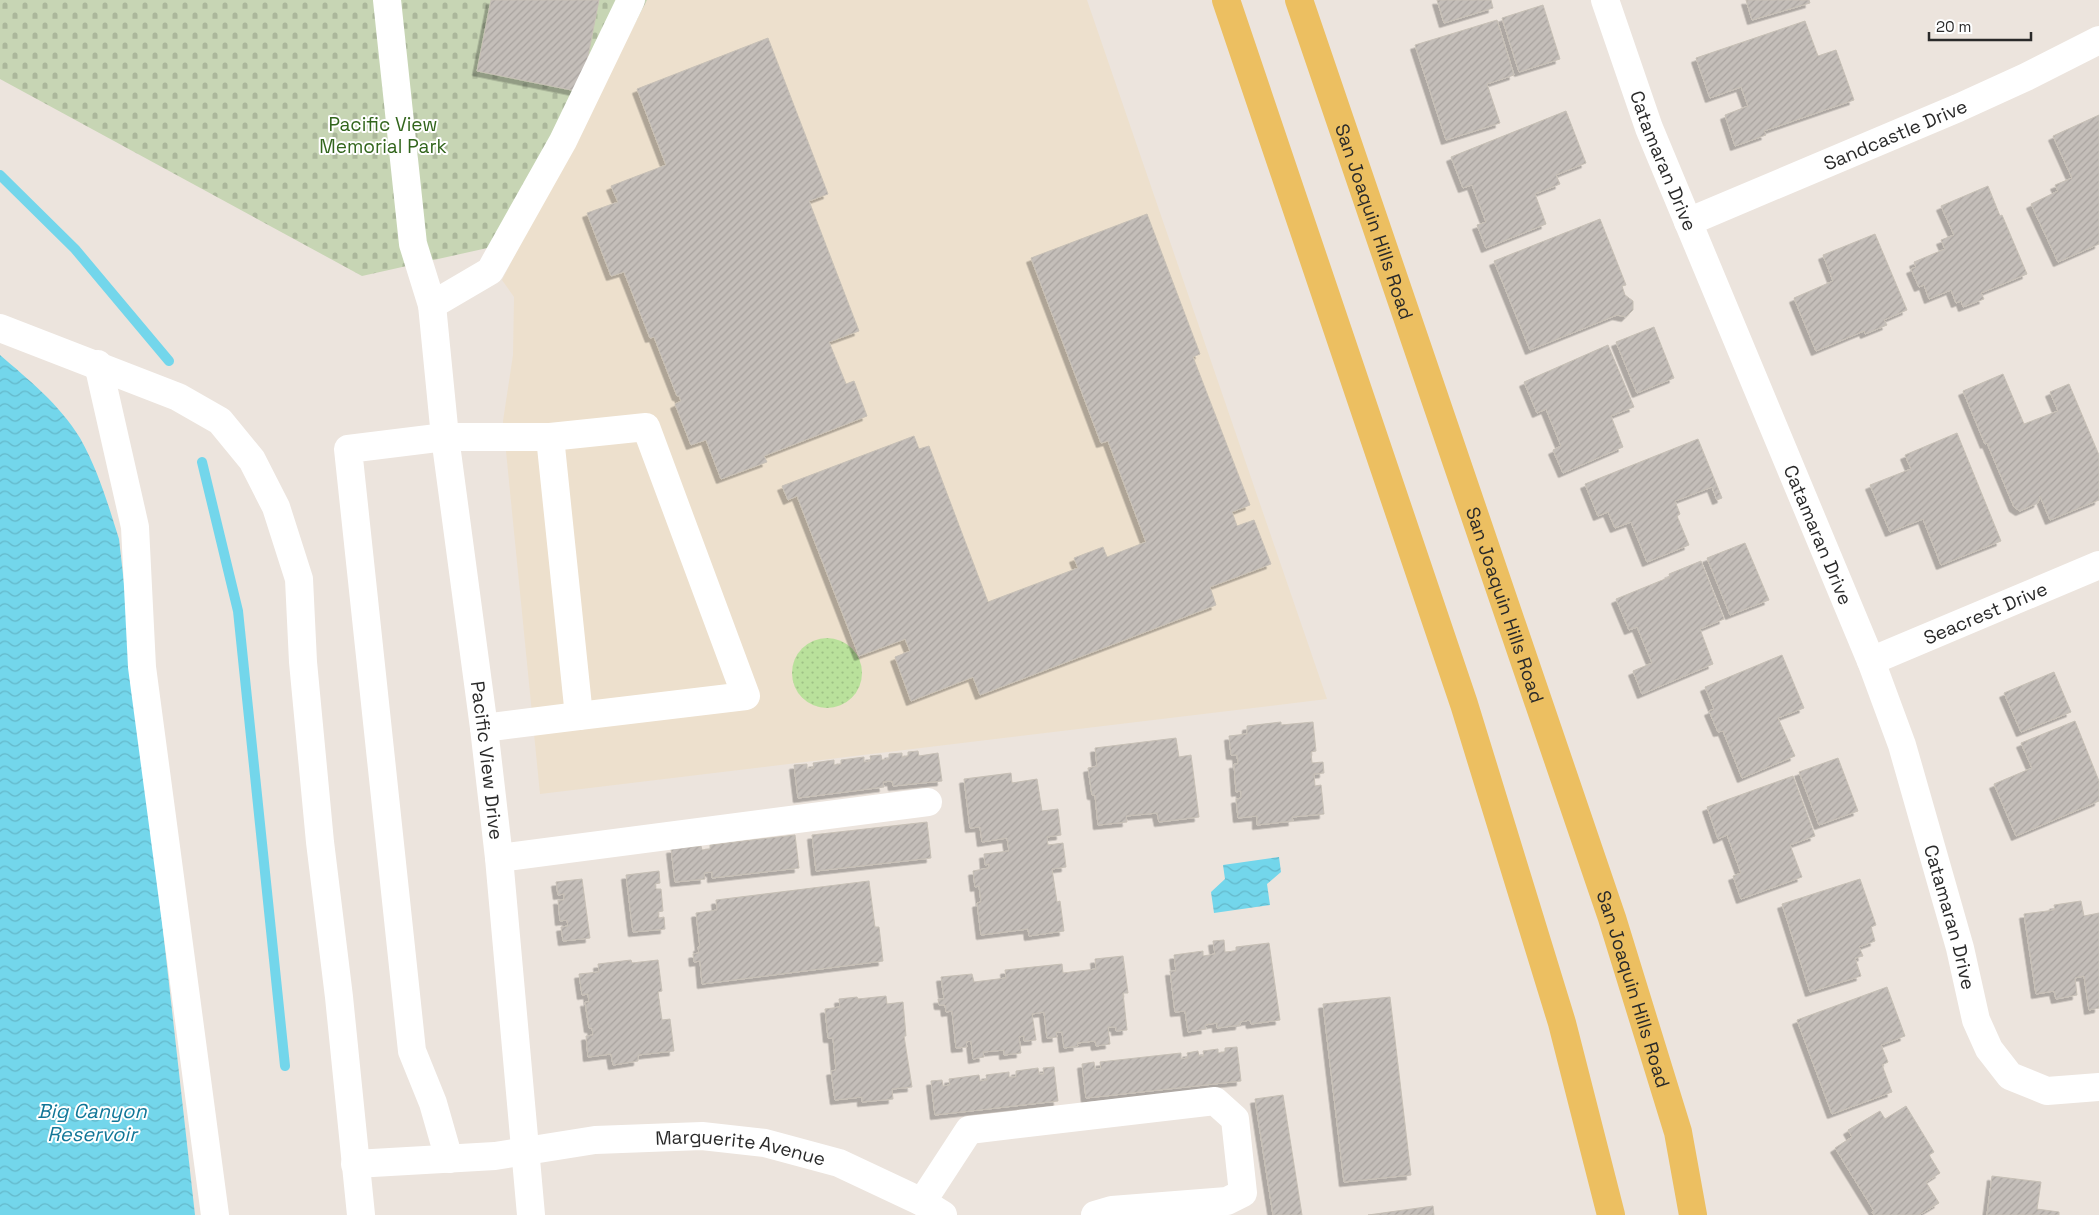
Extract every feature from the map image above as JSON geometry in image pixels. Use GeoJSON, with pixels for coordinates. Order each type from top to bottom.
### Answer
{"type":"FeatureCollection","features":[{"type":"Feature","properties":{"kind":"main road"},"geometry":{"type":"LineString","coordinates":[[1226,0],[1464,704],[1562,1023],[1611,1215]]}},
{"type":"Feature","properties":{"kind":"main road","name":"San Joaquin Hills Road"},"geometry":{"type":"LineString","coordinates":[[1299,0],[1612,918],[1678,1132],[1693,1215]]}},
{"type":"Feature","properties":{"kind":"street","name":"Pacific View Drive"},"geometry":{"type":"LineString","coordinates":[[387,0],[413,244],[432,305],[445,437],[484,728],[499,858],[531,1215]]}},
{"type":"Feature","properties":{"kind":"street"},"geometry":{"type":"LineString","coordinates":[[432,305],[490,271],[563,141],[631,0]]}},
{"type":"Feature","properties":{"kind":"street","name":"Catamaran Drive"},"geometry":{"type":"LineString","coordinates":[[1605,0],[1649,128],[1871,661],[1902,745],[1960,948],[1976,1020],[1989,1049],[2010,1076],[2047,1091],[2099,1087]]}},
{"type":"Feature","properties":{"kind":"street","name":"Sandcastle Drive"},"geometry":{"type":"LineString","coordinates":[[1688,222],[1958,108],[2026,77],[2099,40]]}},
{"type":"Feature","properties":{"kind":"street"},"geometry":{"type":"LineString","coordinates":[[0,328],[98,364],[178,397],[220,421],[252,460],[276,507],[299,579],[303,662],[320,842],[339,997],[361,1215]]}},
{"type":"Feature","properties":{"kind":"street"},"geometry":{"type":"LineString","coordinates":[[98,364],[135,527],[142,667],[215,1215]]}},
{"type":"Feature","properties":{"kind":"street"},"geometry":{"type":"LineString","coordinates":[[449,1159],[433,1103],[412,1051],[348,449],[445,437],[550,437],[646,427],[746,696],[484,728]]}},
{"type":"Feature","properties":{"kind":"street"},"geometry":{"type":"LineString","coordinates":[[550,437],[579,716]]}},
{"type":"Feature","properties":{"kind":"street","name":"Seacrest Drive"},"geometry":{"type":"LineString","coordinates":[[1871,661],[2099,565]]}},
{"type":"Feature","properties":{"kind":"street"},"geometry":{"type":"LineString","coordinates":[[499,858],[928,802]]}},
{"type":"Feature","properties":{"kind":"street"},"geometry":{"type":"LineString","coordinates":[[932,1208],[969,1130],[1214,1102],[1236,1119],[1243,1193],[1227,1201],[1112,1210],[1095,1215]]}},
{"type":"Feature","properties":{"kind":"street","name":"Marguerite Avenue"},"geometry":{"type":"LineString","coordinates":[[355,1164],[449,1159],[524,1152],[595,1140],[702,1136],[764,1143],[839,1163],[932,1208]]}},
{"type":"Feature","properties":{"kind":"shaded area"},"geometry":{"type":"Polygon","coordinates":[[[647,0],[1087,0],[1327,699],[540,794],[503,421],[513,355],[514,297],[502,280],[647,0]]]}},
{"type":"Feature","properties":{"kind":"green space","name":"Pacific View Memorial Park"},"geometry":{"type":"Polygon","coordinates":[[[0,0],[647,0],[523,240],[362,276],[0,79],[0,0]]]}},
{"type":"Feature","properties":{"kind":"green space"},"geometry":{"type":"Polygon","coordinates":[[[827,638],[840,641],[852,648],[859,660],[862,673],[859,686],[852,698],[840,705],[827,708],[814,705],[802,698],[795,686],[792,673],[795,660],[802,648],[814,641],[827,638]]]}},
{"type":"Feature","properties":{"kind":"water","name":"Big Canyon Reservoir"},"geometry":{"type":"Polygon","coordinates":[[[0,355],[54,404],[80,438],[107,500],[119,539],[195,1215],[0,1215],[0,355]]]}},
{"type":"Feature","properties":{"kind":"water"},"geometry":{"type":"Polygon","coordinates":[[[1279,857],[1281,872],[1267,884],[1270,905],[1214,913],[1211,892],[1225,879],[1223,865],[1279,857]]]}},
{"type":"Feature","properties":{"kind":"building"},"geometry":{"type":"Polygon","coordinates":[[[491,0],[599,0],[581,92],[477,71],[491,0]]]}},
{"type":"Feature","properties":{"kind":"building"},"geometry":{"type":"Polygon","coordinates":[[[1437,0],[1491,0],[1493,8],[1444,23],[1437,0]]]}},
{"type":"Feature","properties":{"kind":"building"},"geometry":{"type":"Polygon","coordinates":[[[1746,0],[1809,0],[1810,3],[1752,20],[1746,0]]]}},
{"type":"Feature","properties":{"kind":"building"},"geometry":{"type":"Polygon","coordinates":[[[1543,5],[1560,59],[1519,72],[1502,18],[1543,5]]]}},
{"type":"Feature","properties":{"kind":"building"},"geometry":{"type":"Polygon","coordinates":[[[1497,20],[1514,75],[1487,84],[1500,123],[1446,140],[1415,45],[1497,20]]]}},
{"type":"Feature","properties":{"kind":"building"},"geometry":{"type":"Polygon","coordinates":[[[1805,21],[1818,56],[1836,50],[1854,100],[1764,131],[1766,135],[1735,146],[1725,115],[1748,106],[1741,87],[1710,98],[1696,58],[1805,21]]]}},
{"type":"Feature","properties":{"kind":"building"},"geometry":{"type":"Polygon","coordinates":[[[768,38],[828,194],[809,201],[859,331],[829,342],[846,384],[854,381],[867,416],[764,456],[767,462],[721,479],[706,440],[691,445],[675,404],[681,401],[679,396],[677,396],[654,337],[650,338],[624,272],[611,276],[587,213],[618,202],[611,186],[666,165],[637,89],[768,38]]]}},
{"type":"Feature","properties":{"kind":"building"},"geometry":{"type":"Polygon","coordinates":[[[1566,111],[1586,163],[1556,175],[1560,184],[1535,194],[1546,224],[1486,248],[1477,225],[1486,222],[1472,185],[1463,188],[1451,157],[1566,111]]]}},
{"type":"Feature","properties":{"kind":"building"},"geometry":{"type":"Polygon","coordinates":[[[2099,115],[2099,244],[2058,262],[2031,204],[2058,191],[2055,185],[2072,178],[2053,136],[2099,115]]]}},
{"type":"Feature","properties":{"kind":"building"},"geometry":{"type":"Polygon","coordinates":[[[1988,186],[2027,274],[1981,293],[1984,299],[1963,307],[1961,301],[1956,303],[1951,290],[1929,299],[1924,285],[1919,287],[1911,269],[1916,267],[1914,262],[1945,249],[1941,240],[1954,235],[1941,206],[1988,186]]]}},
{"type":"Feature","properties":{"kind":"building"},"geometry":{"type":"Polygon","coordinates":[[[1147,214],[1200,354],[1193,357],[1250,505],[1232,512],[1237,526],[1254,520],[1271,564],[1210,587],[1216,605],[980,695],[973,677],[911,701],[895,657],[910,651],[905,639],[859,656],[797,496],[788,500],[782,486],[914,436],[919,449],[929,446],[988,602],[1078,568],[1074,558],[1103,547],[1107,557],[1146,542],[1108,441],[1101,443],[1031,258],[1147,214]]]}},
{"type":"Feature","properties":{"kind":"building"},"geometry":{"type":"Polygon","coordinates":[[[1600,219],[1626,285],[1622,286],[1625,295],[1633,301],[1633,310],[1626,317],[1617,315],[1530,350],[1494,261],[1600,219]]]}},
{"type":"Feature","properties":{"kind":"building"},"geometry":{"type":"Polygon","coordinates":[[[1875,234],[1907,310],[1884,320],[1887,325],[1865,334],[1864,331],[1816,351],[1794,298],[1833,281],[1823,255],[1875,234]]]}},
{"type":"Feature","properties":{"kind":"building"},"geometry":{"type":"Polygon","coordinates":[[[1654,327],[1674,378],[1637,393],[1616,342],[1654,327]]]}},
{"type":"Feature","properties":{"kind":"building"},"geometry":{"type":"Polygon","coordinates":[[[1608,345],[1634,407],[1611,416],[1623,447],[1563,473],[1553,450],[1561,446],[1546,409],[1537,413],[1524,382],[1608,345]]]}},
{"type":"Feature","properties":{"kind":"building"},"geometry":{"type":"Polygon","coordinates":[[[2003,374],[2024,424],[2058,411],[2050,392],[2069,384],[2099,455],[2099,500],[2050,520],[2040,496],[2038,503],[2020,511],[2014,507],[1963,391],[2003,374]]]}},
{"type":"Feature","properties":{"kind":"building"},"geometry":{"type":"Polygon","coordinates":[[[1957,433],[2001,541],[1941,565],[1923,519],[1890,532],[1870,485],[1911,469],[1905,455],[1957,433]]]}},
{"type":"Feature","properties":{"kind":"building"},"geometry":{"type":"Polygon","coordinates":[[[1698,439],[1722,498],[1717,500],[1712,487],[1675,501],[1680,514],[1677,516],[1689,545],[1647,562],[1631,522],[1615,528],[1608,512],[1598,516],[1585,484],[1698,439]]]}},
{"type":"Feature","properties":{"kind":"building"},"geometry":{"type":"Polygon","coordinates":[[[1745,543],[1769,600],[1730,615],[1707,558],[1745,543]]]}},
{"type":"Feature","properties":{"kind":"building"},"geometry":{"type":"Polygon","coordinates":[[[1701,561],[1724,619],[1700,629],[1713,664],[1642,694],[1633,671],[1652,663],[1637,627],[1629,630],[1616,599],[1670,577],[1669,574],[1701,561]]]}},
{"type":"Feature","properties":{"kind":"building"},"geometry":{"type":"Polygon","coordinates":[[[1782,655],[1804,708],[1778,718],[1795,756],[1742,778],[1723,731],[1718,732],[1709,711],[1714,709],[1705,687],[1782,655]]]}},
{"type":"Feature","properties":{"kind":"building"},"geometry":{"type":"Polygon","coordinates":[[[2054,672],[2071,712],[2021,732],[2004,693],[2054,672]]]}},
{"type":"Feature","properties":{"kind":"building"},"geometry":{"type":"Polygon","coordinates":[[[2075,721],[2099,781],[2099,801],[2016,836],[1994,784],[2032,768],[2021,743],[2075,721]]]}},
{"type":"Feature","properties":{"kind":"building"},"geometry":{"type":"Polygon","coordinates":[[[1281,722],[1281,725],[1313,722],[1316,751],[1311,752],[1312,763],[1323,762],[1324,773],[1314,774],[1315,786],[1321,785],[1324,814],[1292,817],[1293,821],[1257,825],[1257,816],[1238,818],[1236,799],[1241,798],[1241,791],[1236,792],[1234,764],[1238,764],[1237,755],[1231,755],[1229,736],[1247,734],[1247,726],[1281,722]]]}},
{"type":"Feature","properties":{"kind":"building"},"geometry":{"type":"Polygon","coordinates":[[[1176,738],[1179,757],[1191,755],[1199,817],[1159,822],[1157,813],[1126,816],[1127,822],[1098,825],[1095,795],[1092,795],[1088,768],[1097,766],[1095,748],[1176,738]]]}},
{"type":"Feature","properties":{"kind":"building"},"geometry":{"type":"Polygon","coordinates":[[[918,751],[919,756],[938,753],[942,781],[893,786],[892,781],[883,782],[884,787],[798,798],[794,765],[807,764],[807,769],[814,768],[813,763],[834,760],[834,765],[841,764],[841,760],[864,757],[864,762],[871,761],[870,756],[881,755],[882,760],[889,759],[889,754],[902,753],[902,757],[908,756],[908,752],[918,751]]]}},
{"type":"Feature","properties":{"kind":"building"},"geometry":{"type":"Polygon","coordinates":[[[1838,758],[1858,811],[1819,825],[1799,772],[1838,758]]]}},
{"type":"Feature","properties":{"kind":"building"},"geometry":{"type":"Polygon","coordinates":[[[1011,773],[1012,783],[1037,779],[1042,811],[1058,809],[1061,835],[1047,837],[1048,845],[1063,843],[1066,867],[1052,869],[1057,902],[1060,901],[1064,931],[1029,936],[1028,929],[981,935],[977,903],[981,902],[979,886],[975,887],[973,871],[989,868],[989,864],[985,865],[984,854],[1009,851],[1007,838],[982,842],[980,827],[970,828],[964,779],[1011,773]]]}},
{"type":"Feature","properties":{"kind":"building"},"geometry":{"type":"Polygon","coordinates":[[[1793,776],[1815,836],[1790,845],[1802,877],[1741,899],[1733,876],[1741,873],[1727,835],[1718,839],[1707,807],[1793,776]]]}},
{"type":"Feature","properties":{"kind":"building"},"geometry":{"type":"Polygon","coordinates":[[[927,822],[931,858],[816,871],[812,835],[927,822]]]}},
{"type":"Feature","properties":{"kind":"building"},"geometry":{"type":"Polygon","coordinates":[[[795,835],[799,868],[712,878],[712,872],[704,873],[705,879],[675,882],[671,849],[701,846],[702,850],[710,849],[710,845],[795,835]]]}},
{"type":"Feature","properties":{"kind":"building"},"geometry":{"type":"Polygon","coordinates":[[[659,871],[660,883],[655,884],[656,889],[661,889],[663,911],[658,912],[659,918],[664,917],[665,929],[633,932],[626,875],[659,871]]]}},
{"type":"Feature","properties":{"kind":"building"},"geometry":{"type":"Polygon","coordinates":[[[582,879],[590,938],[563,941],[561,927],[568,926],[567,920],[560,921],[558,900],[564,900],[564,894],[558,895],[556,882],[582,879]]]}},
{"type":"Feature","properties":{"kind":"building"},"geometry":{"type":"Polygon","coordinates":[[[1860,879],[1876,925],[1871,927],[1875,941],[1859,947],[1863,956],[1855,958],[1861,976],[1810,992],[1782,904],[1860,879]]]}},
{"type":"Feature","properties":{"kind":"building"},"geometry":{"type":"Polygon","coordinates":[[[869,881],[875,927],[879,927],[883,961],[702,984],[700,961],[694,962],[693,954],[699,953],[698,947],[700,947],[696,913],[717,910],[716,900],[869,881]]]}},
{"type":"Feature","properties":{"kind":"building"},"geometry":{"type":"Polygon","coordinates":[[[2081,901],[2084,916],[2099,913],[2099,1008],[2089,1010],[2084,976],[2075,978],[2077,995],[2056,999],[2054,991],[2036,994],[2024,914],[2055,910],[2054,905],[2081,901]]]}},
{"type":"Feature","properties":{"kind":"building"},"geometry":{"type":"Polygon","coordinates":[[[1224,940],[1225,952],[1236,951],[1236,947],[1269,943],[1280,1020],[1251,1024],[1250,1020],[1240,1022],[1240,1025],[1217,1028],[1217,1023],[1205,1025],[1206,1029],[1188,1032],[1185,1011],[1175,1012],[1170,971],[1176,971],[1174,955],[1203,951],[1203,956],[1215,954],[1213,941],[1224,940]]]}},
{"type":"Feature","properties":{"kind":"building"},"geometry":{"type":"Polygon","coordinates":[[[1123,956],[1128,993],[1123,993],[1127,1030],[1116,1031],[1116,1027],[1108,1027],[1110,1044],[1096,1046],[1095,1041],[1077,1043],[1078,1046],[1064,1048],[1062,1032],[1056,1032],[1057,1037],[1047,1038],[1044,1012],[1032,1014],[1036,1040],[1024,1041],[1024,1036],[1019,1037],[1021,1053],[1004,1055],[1004,1050],[983,1052],[984,1057],[973,1059],[971,1041],[966,1042],[967,1047],[956,1048],[952,1011],[946,1012],[945,1005],[939,1005],[938,999],[944,999],[941,977],[972,974],[974,982],[1006,978],[1005,970],[1062,964],[1063,973],[1096,969],[1095,959],[1123,956]]]}},
{"type":"Feature","properties":{"kind":"building"},"geometry":{"type":"Polygon","coordinates":[[[631,960],[632,963],[658,960],[662,991],[658,992],[662,1020],[670,1019],[674,1051],[638,1055],[638,1061],[613,1065],[611,1054],[588,1057],[586,1036],[593,1035],[592,1028],[589,1028],[585,1002],[589,1002],[588,994],[582,995],[579,974],[599,972],[598,964],[631,960]]]}},
{"type":"Feature","properties":{"kind":"building"},"geometry":{"type":"Polygon","coordinates":[[[1887,987],[1905,1036],[1881,1045],[1888,1062],[1882,1065],[1892,1092],[1832,1114],[1797,1020],[1887,987]]]}},
{"type":"Feature","properties":{"kind":"building"},"geometry":{"type":"Polygon","coordinates":[[[886,996],[887,1004],[903,1002],[906,1036],[904,1036],[912,1087],[892,1089],[893,1099],[862,1102],[862,1097],[835,1100],[831,1071],[836,1070],[833,1038],[828,1038],[825,1009],[840,1007],[839,999],[886,996]]]}},
{"type":"Feature","properties":{"kind":"building"},"geometry":{"type":"Polygon","coordinates":[[[1390,997],[1411,1175],[1344,1182],[1323,1004],[1390,997]]]}},
{"type":"Feature","properties":{"kind":"building"},"geometry":{"type":"Polygon","coordinates":[[[1237,1047],[1241,1081],[1086,1098],[1082,1064],[1094,1062],[1095,1069],[1101,1069],[1100,1062],[1181,1053],[1181,1059],[1188,1058],[1187,1053],[1198,1051],[1199,1056],[1204,1056],[1203,1051],[1218,1049],[1218,1053],[1225,1052],[1225,1048],[1237,1047]]]}},
{"type":"Feature","properties":{"kind":"building"},"geometry":{"type":"Polygon","coordinates":[[[1054,1067],[1058,1101],[935,1115],[931,1081],[942,1080],[943,1086],[950,1085],[949,1079],[979,1075],[980,1081],[987,1080],[986,1075],[1009,1072],[1009,1077],[1016,1077],[1016,1071],[1038,1068],[1039,1074],[1044,1074],[1043,1068],[1054,1067]]]}},
{"type":"Feature","properties":{"kind":"building"},"geometry":{"type":"Polygon","coordinates":[[[1283,1095],[1302,1215],[1273,1215],[1255,1099],[1283,1095]]]}},
{"type":"Feature","properties":{"kind":"building"},"geometry":{"type":"Polygon","coordinates":[[[1906,1106],[1934,1152],[1929,1155],[1940,1173],[1926,1182],[1939,1203],[1919,1215],[1874,1215],[1872,1212],[1874,1211],[1835,1148],[1852,1137],[1848,1130],[1880,1111],[1885,1119],[1906,1106]]]}},
{"type":"Feature","properties":{"kind":"building"},"geometry":{"type":"Polygon","coordinates":[[[1992,1176],[2041,1182],[2037,1209],[2059,1212],[2059,1215],[1987,1215],[1992,1176]]]}},
{"type":"Feature","properties":{"kind":"building"},"geometry":{"type":"Polygon","coordinates":[[[1433,1206],[1434,1215],[1368,1215],[1433,1206]]]}},
{"type":"Feature","properties":{"kind":"waterway"},"geometry":{"type":"LineString","coordinates":[[0,175],[75,249],[169,361]]}},
{"type":"Feature","properties":{"kind":"waterway"},"geometry":{"type":"LineString","coordinates":[[202,462],[238,611],[285,1066]]}}]}
